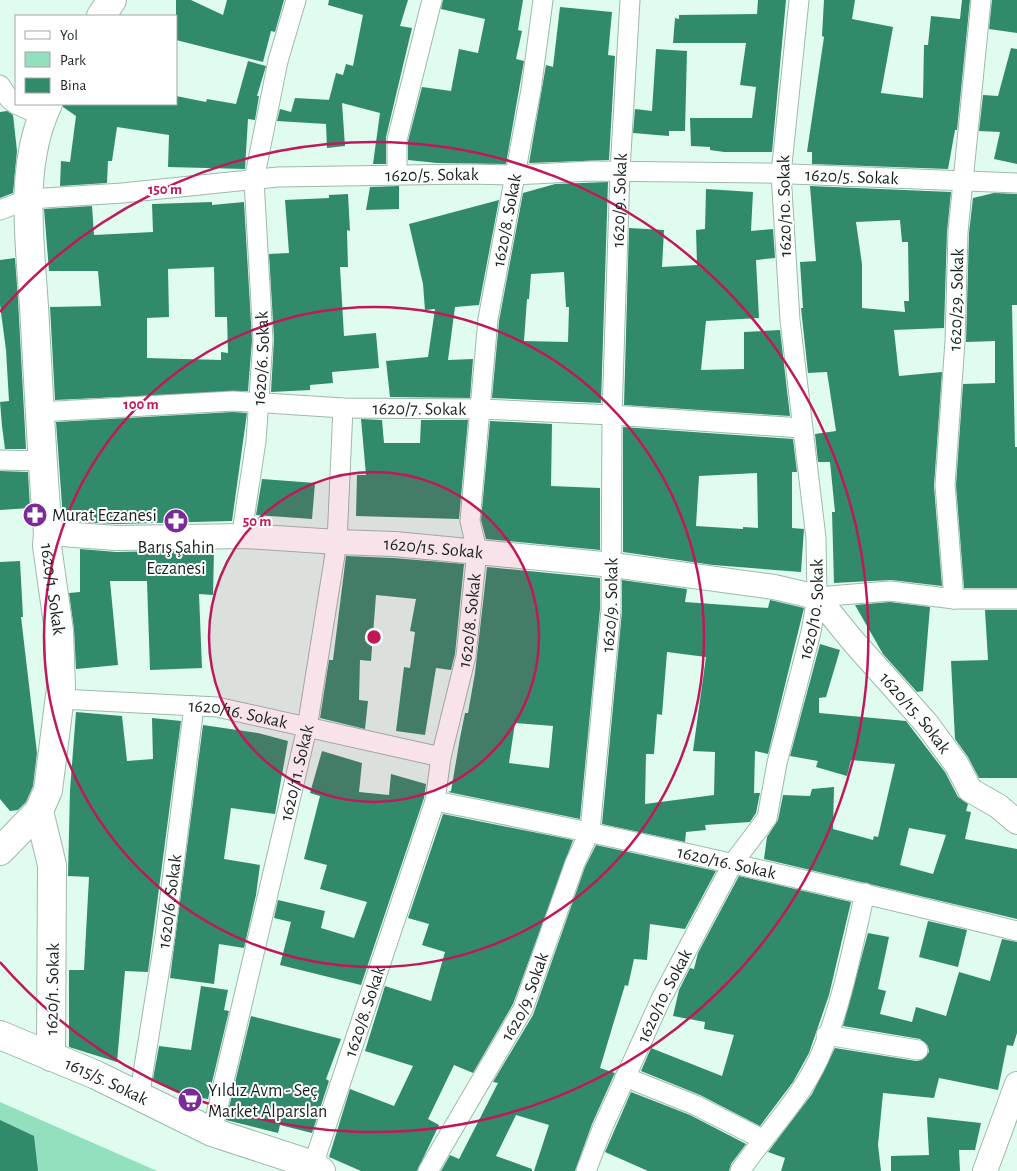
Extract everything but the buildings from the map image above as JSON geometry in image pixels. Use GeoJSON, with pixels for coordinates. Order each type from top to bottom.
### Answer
{"type":"FeatureCollection","features":[{"type":"Feature","properties":{"kind":"main road"},"geometry":{"type":"LineString","coordinates":[[102,15],[112,0]]}},
{"type":"Feature","properties":{"kind":"main road","name":"1620/1. Sokak"},"geometry":{"type":"LineString","coordinates":[[45,110],[33,151],[29,199],[39,412],[48,533],[46,546],[59,631],[60,699],[48,790],[39,811],[52,865],[51,1057]]}},
{"type":"Feature","properties":{"kind":"main road"},"geometry":{"type":"LineString","coordinates":[[2,841],[39,811]]}},
{"type":"Feature","properties":{"kind":"main road","name":"1615/5. Sokak"},"geometry":{"type":"LineString","coordinates":[[0,1035],[96,1075],[212,1132],[317,1168]]}},
{"type":"Feature","properties":{"kind":"street","name":"1620/6. Sokak"},"geometry":{"type":"LineString","coordinates":[[245,536],[243,526],[259,403],[264,340],[254,180],[278,61],[296,0]]}},
{"type":"Feature","properties":{"kind":"street"},"geometry":{"type":"LineString","coordinates":[[397,175],[398,140],[432,0]]}},
{"type":"Feature","properties":{"kind":"street","name":"1620/8. Sokak"},"geometry":{"type":"LineString","coordinates":[[317,1168],[435,802],[441,757],[466,656],[477,551],[470,521],[488,319],[531,90],[543,0]]}},
{"type":"Feature","properties":{"kind":"street","name":"1620/9. Sokak"},"geometry":{"type":"LineString","coordinates":[[428,1171],[523,1009],[575,863],[590,831],[605,688],[613,565],[610,488],[612,415],[620,171],[630,0]]}},
{"type":"Feature","properties":{"kind":"street","name":"1620/10. Sokak"},"geometry":{"type":"LineString","coordinates":[[586,1171],[625,1077],[661,999],[733,863],[766,818],[777,763],[811,632],[817,596],[816,538],[801,428],[785,268],[781,174],[799,0]]}},
{"type":"Feature","properties":{"kind":"street","name":"1620/29. Sokak"},"geometry":{"type":"LineString","coordinates":[[954,599],[945,485],[950,433],[958,232],[981,0]]}},
{"type":"Feature","properties":{"kind":"street","name":"1620/1. Sokak"},"geometry":{"type":"LineString","coordinates":[[28,105],[45,110]]}},
{"type":"Feature","properties":{"kind":"street","name":"1620/5. Sokak"},"geometry":{"type":"LineString","coordinates":[[0,210],[29,199],[122,193],[254,180],[397,175],[514,175],[620,171],[781,174],[1017,183]]}},
{"type":"Feature","properties":{"kind":"street","name":"1620/7. Sokak"},"geometry":{"type":"LineString","coordinates":[[39,412],[233,402],[343,408],[480,409],[612,415],[801,428]]}},
{"type":"Feature","properties":{"kind":"street","name":"1620/11. Sokak"},"geometry":{"type":"LineString","coordinates":[[212,1132],[307,728],[337,542],[343,408]]}},
{"type":"Feature","properties":{"kind":"street"},"geometry":{"type":"LineString","coordinates":[[0,460],[42,461]]}},
{"type":"Feature","properties":{"kind":"street","name":"1620/15. Sokak"},"geometry":{"type":"LineString","coordinates":[[48,533],[116,538],[245,536],[395,544],[613,565],[774,587],[817,596],[890,591],[954,599],[1017,599]]}},
{"type":"Feature","properties":{"kind":"street","name":"1620/15. Sokak"},"geometry":{"type":"LineString","coordinates":[[817,596],[853,641],[926,723],[957,764],[970,790],[998,806],[1017,822]]}},
{"type":"Feature","properties":{"kind":"street","name":"1620/16. Sokak"},"geometry":{"type":"LineString","coordinates":[[60,699],[217,707],[441,757]]}},
{"type":"Feature","properties":{"kind":"street","name":"1620/6. Sokak"},"geometry":{"type":"LineString","coordinates":[[140,1098],[165,936],[194,706]]}},
{"type":"Feature","properties":{"kind":"street","name":"1620/16. Sokak"},"geometry":{"type":"LineString","coordinates":[[435,802],[590,831],[733,863],[850,892],[866,893],[1017,931]]}},
{"type":"Feature","properties":{"kind":"street"},"geometry":{"type":"LineString","coordinates":[[740,1171],[762,1139],[782,1119],[818,1059],[826,1035],[836,1016],[866,893]]}},
{"type":"Feature","properties":{"kind":"street"},"geometry":{"type":"LineString","coordinates":[[826,1035],[918,1050]]}},
{"type":"Feature","properties":{"kind":"street"},"geometry":{"type":"LineString","coordinates":[[625,1077],[695,1105],[762,1139]]}},
{"type":"Feature","properties":{"kind":"street"},"geometry":{"type":"LineString","coordinates":[[985,1171],[1017,1084]]}},
{"type":"Feature","properties":{"kind":"green space"},"geometry":{"type":"Polygon","coordinates":[[[0,1102],[157,1171],[0,1171],[0,1102]]]}},
{"type":"Feature","properties":{"kind":"place","name":"Murat Eczanesi"},"geometry":{"type":"Point","coordinates":[35,515]}},
{"type":"Feature","properties":{"kind":"place","name":"Barış Şahin Eczanesi"},"geometry":{"type":"Point","coordinates":[176,521]}},
{"type":"Feature","properties":{"kind":"place","name":"Yıldız Avm - Seç Market Alparslan"},"geometry":{"type":"Point","coordinates":[190,1100]}}]}
